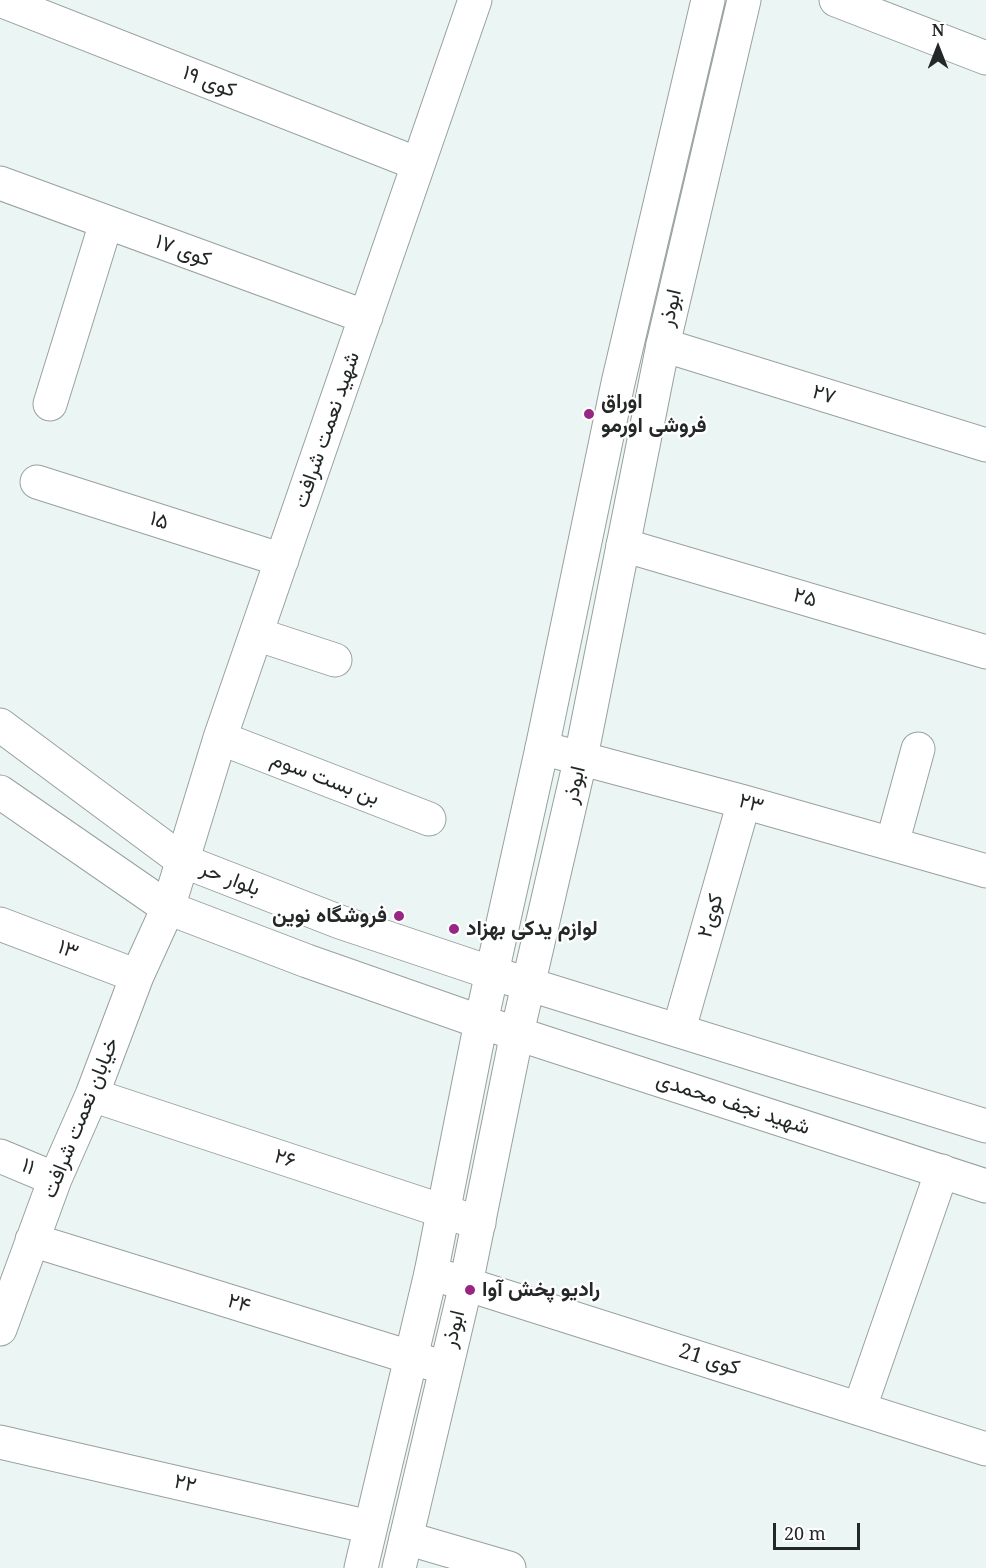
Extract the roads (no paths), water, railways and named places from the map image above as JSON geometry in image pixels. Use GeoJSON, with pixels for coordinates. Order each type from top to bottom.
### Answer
{"type":"FeatureCollection","features":[{"type":"Feature","properties":{"kind":"street","name":"کوی ۱۹"},"geometry":{"type":"LineString","coordinates":[[0,0],[418,164]]}},
{"type":"Feature","properties":{"kind":"street","name":"شهید نعمت شرافت"},"geometry":{"type":"LineString","coordinates":[[168,908],[220,738],[475,0]]}},
{"type":"Feature","properties":{"kind":"street","name":"ابوذر"},"geometry":{"type":"LineString","coordinates":[[361,1568],[431,1273],[481,1022],[542,748],[618,383],[708,0]]}},
{"type":"Feature","properties":{"kind":"street","name":"ابوذر"},"geometry":{"type":"LineString","coordinates":[[402,1553],[466,1284],[517,1033],[581,757],[663,345],[744,0]]}},
{"type":"Feature","properties":{"kind":"street"},"geometry":{"type":"LineString","coordinates":[[836,0],[986,58]]}},
{"type":"Feature","properties":{"kind":"street","name":"کوی ۱۷"},"geometry":{"type":"LineString","coordinates":[[0,183],[366,317]]}},
{"type":"Feature","properties":{"kind":"street"},"geometry":{"type":"LineString","coordinates":[[50,404],[105,223]]}},
{"type":"Feature","properties":{"kind":"street","name":"۲۷"},"geometry":{"type":"LineString","coordinates":[[663,345],[986,445]]}},
{"type":"Feature","properties":{"kind":"street"},"geometry":{"type":"LineString","coordinates":[[618,383],[653,392]]}},
{"type":"Feature","properties":{"kind":"street","name":"۱۵"},"geometry":{"type":"LineString","coordinates":[[37,482],[282,560]]}},
{"type":"Feature","properties":{"kind":"street","name":"۲۵"},"geometry":{"type":"LineString","coordinates":[[623,545],[986,652]]}},
{"type":"Feature","properties":{"kind":"street"},"geometry":{"type":"LineString","coordinates":[[256,634],[335,660]]}},
{"type":"Feature","properties":{"kind":"street","name":"بلوار حر"},"geometry":{"type":"LineString","coordinates":[[0,725],[183,861],[340,922],[492,973]]}},
{"type":"Feature","properties":{"kind":"street","name":"بن بست سوم"},"geometry":{"type":"LineString","coordinates":[[220,738],[429,819]]}},
{"type":"Feature","properties":{"kind":"street","name":"۲۳"},"geometry":{"type":"LineString","coordinates":[[542,748],[744,801],[972,867]]}},
{"type":"Feature","properties":{"kind":"street"},"geometry":{"type":"LineString","coordinates":[[892,844],[918,748]]}},
{"type":"Feature","properties":{"kind":"street"},"geometry":{"type":"LineString","coordinates":[[0,792],[168,908],[308,962],[481,1022]]}},
{"type":"Feature","properties":{"kind":"street","name":"کوی۲"},"geometry":{"type":"LineString","coordinates":[[679,1029],[744,801]]}},
{"type":"Feature","properties":{"kind":"street","name":"خیابان نعمت شرافت"},"geometry":{"type":"LineString","coordinates":[[0,1329],[55,1179],[92,1095],[137,976],[168,908]]}},
{"type":"Feature","properties":{"kind":"street","name":"۱۳"},"geometry":{"type":"LineString","coordinates":[[0,924],[137,976]]}},
{"type":"Feature","properties":{"kind":"street"},"geometry":{"type":"LineString","coordinates":[[492,973],[986,1125]]}},
{"type":"Feature","properties":{"kind":"street","name":"شهید نجف محمدی"},"geometry":{"type":"LineString","coordinates":[[481,1022],[986,1186]]}},
{"type":"Feature","properties":{"kind":"street","name":"۲۶"},"geometry":{"type":"LineString","coordinates":[[92,1095],[479,1223]]}},
{"type":"Feature","properties":{"kind":"street","name":"۱۱"},"geometry":{"type":"LineString","coordinates":[[0,1156],[55,1179]]}},
{"type":"Feature","properties":{"kind":"street"},"geometry":{"type":"LineString","coordinates":[[860,1407],[942,1172]]}},
{"type":"Feature","properties":{"kind":"street","name":"۲۴"},"geometry":{"type":"LineString","coordinates":[[32,1240],[445,1368]]}},
{"type":"Feature","properties":{"kind":"street","name":"کوی 21"},"geometry":{"type":"LineString","coordinates":[[431,1273],[860,1407],[986,1449]]}},
{"type":"Feature","properties":{"kind":"street","name":"۲۲"},"geometry":{"type":"LineString","coordinates":[[0,1442],[370,1527]]}},
{"type":"Feature","properties":{"kind":"street"},"geometry":{"type":"LineString","coordinates":[[402,1553],[509,1568]]}},
{"type":"Feature","properties":{"kind":"place","name":"اوراق فروشی اورمو"},"geometry":{"type":"Point","coordinates":[589,414]}},
{"type":"Feature","properties":{"kind":"place","name":"فروشگاه نوین"},"geometry":{"type":"Point","coordinates":[399,916]}},
{"type":"Feature","properties":{"kind":"place","name":"لوازم یدکی بهزاد"},"geometry":{"type":"Point","coordinates":[454,929]}},
{"type":"Feature","properties":{"kind":"place","name":"رادیو پخش آوا"},"geometry":{"type":"Point","coordinates":[470,1290]}}]}
